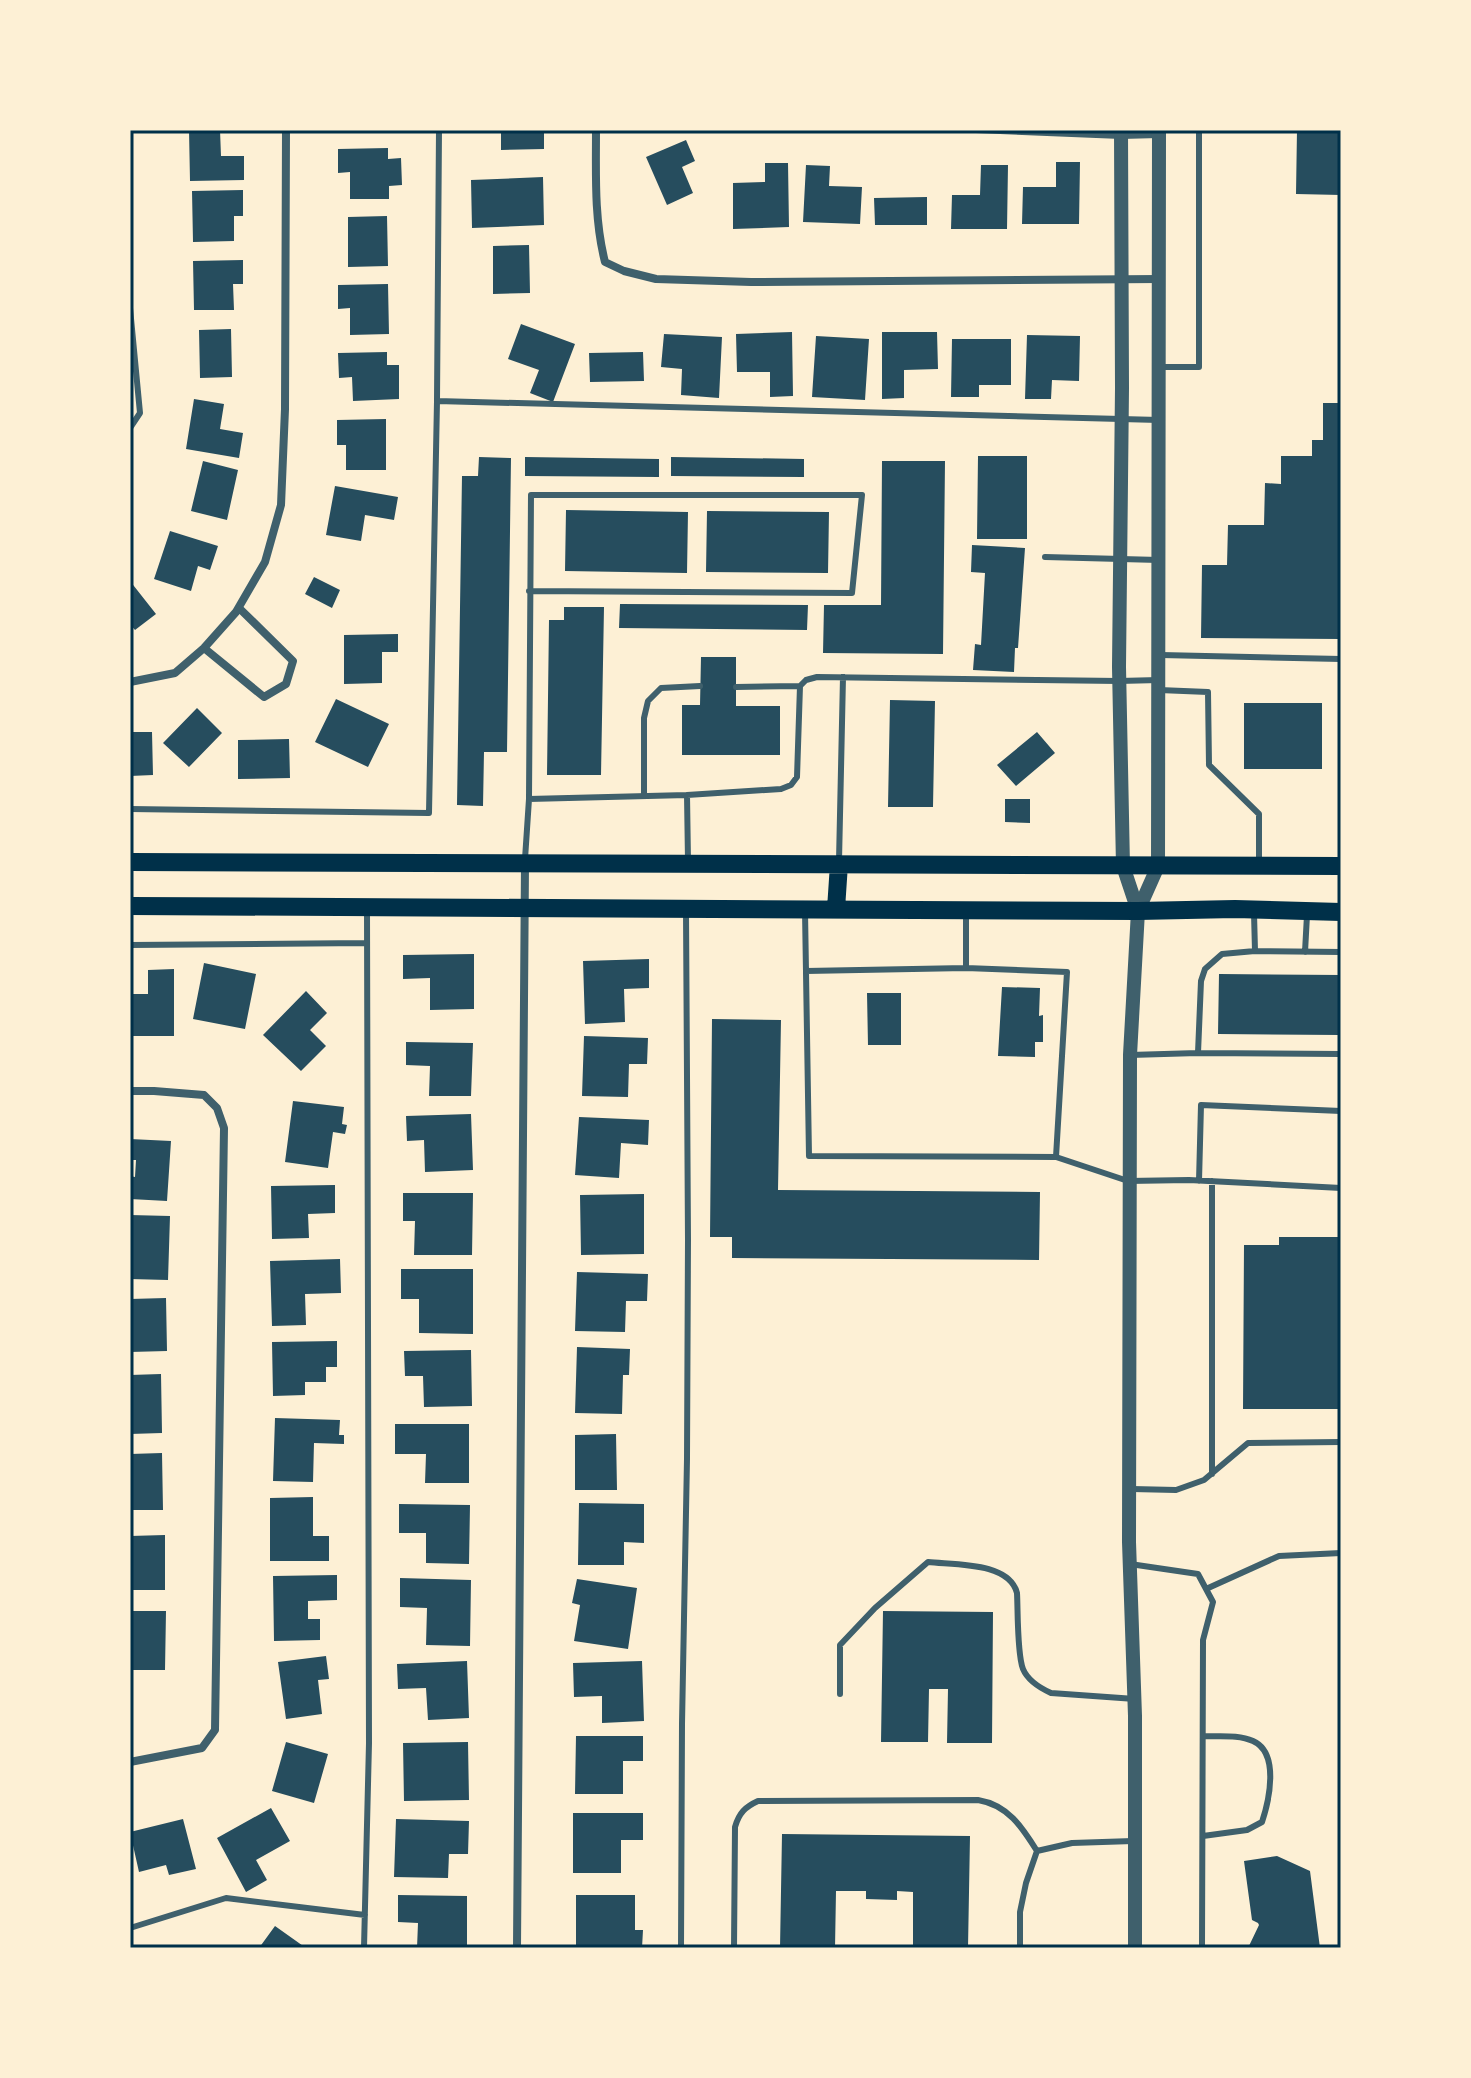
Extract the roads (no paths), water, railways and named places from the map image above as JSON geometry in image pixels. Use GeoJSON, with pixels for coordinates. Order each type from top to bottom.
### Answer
{"type":"FeatureCollection","features":[{"type":"Feature","properties":{"kind":"main road"},"geometry":{"type":"LineString","coordinates":[[130,862],[1341,866]]}},
{"type":"Feature","properties":{"kind":"main road"},"geometry":{"type":"LineString","coordinates":[[836,909],[839,864]]}},
{"type":"Feature","properties":{"kind":"main road"},"geometry":{"type":"LineString","coordinates":[[130,906],[1341,912]]}},
{"type":"Feature","properties":{"kind":"street"},"geometry":{"type":"LineString","coordinates":[[130,682],[175,673],[204,648],[239,608],[265,562],[281,505],[285,409],[286,130]]}},
{"type":"Feature","properties":{"kind":"street"},"geometry":{"type":"LineString","coordinates":[[596,130],[600,243],[605,262],[624,271],[656,279],[751,282],[1160,279]]}},
{"type":"Feature","properties":{"kind":"street"},"geometry":{"type":"LineString","coordinates":[[1121,133],[1119,681],[1123,866],[1138,911]]}},
{"type":"Feature","properties":{"kind":"street"},"geometry":{"type":"LineString","coordinates":[[1135,1948],[1135,1699],[1129,1564],[1128,1181],[1130,1055],[1138,911],[1158,866],[1159,133]]}},
{"type":"Feature","properties":{"kind":"street"},"geometry":{"type":"LineString","coordinates":[[204,648],[264,697],[286,684],[293,661],[239,608]]}},
{"type":"Feature","properties":{"kind":"street"},"geometry":{"type":"LineString","coordinates":[[517,1948],[525,863]]}},
{"type":"Feature","properties":{"kind":"street"},"geometry":{"type":"LineString","coordinates":[[130,1091],[204,1095],[217,1108],[224,1128],[215,1730],[202,1748],[130,1762]]}},
{"type":"Feature","properties":{"kind":"lane"},"geometry":{"type":"LineString","coordinates":[[130,809],[429,813],[439,130]]}},
{"type":"Feature","properties":{"kind":"lane"},"geometry":{"type":"LineString","coordinates":[[976,130],[1159,133]]}},
{"type":"Feature","properties":{"kind":"lane"},"geometry":{"type":"LineString","coordinates":[[1159,367],[1199,367],[1199,130]]}},
{"type":"Feature","properties":{"kind":"lane"},"geometry":{"type":"LineString","coordinates":[[130,308],[140,413],[130,428]]}},
{"type":"Feature","properties":{"kind":"lane"},"geometry":{"type":"LineString","coordinates":[[437,401],[1159,420]]}},
{"type":"Feature","properties":{"kind":"lane"},"geometry":{"type":"LineString","coordinates":[[525,863],[529,799],[529,591],[531,495],[862,495],[852,593],[529,591]]}},
{"type":"Feature","properties":{"kind":"lane"},"geometry":{"type":"LineString","coordinates":[[1045,557],[1159,560]]}},
{"type":"Feature","properties":{"kind":"lane"},"geometry":{"type":"LineString","coordinates":[[1159,655],[1341,659]]}},
{"type":"Feature","properties":{"kind":"lane"},"geometry":{"type":"LineString","coordinates":[[529,799],[687,795],[781,789],[791,785],[797,777],[800,686],[806,680],[817,677],[1119,681],[1208,692],[1209,765],[1259,814],[1259,866]]}},
{"type":"Feature","properties":{"kind":"lane"},"geometry":{"type":"LineString","coordinates":[[839,864],[843,677]]}},
{"type":"Feature","properties":{"kind":"lane"},"geometry":{"type":"LineString","coordinates":[[644,796],[644,718],[648,701],[661,688],[700,686]]}},
{"type":"Feature","properties":{"kind":"lane"},"geometry":{"type":"LineString","coordinates":[[736,687],[800,686]]}},
{"type":"Feature","properties":{"kind":"lane"},"geometry":{"type":"LineString","coordinates":[[687,795],[688,864]]}},
{"type":"Feature","properties":{"kind":"lane"},"geometry":{"type":"LineString","coordinates":[[364,1948],[369,1743],[367,907]]}},
{"type":"Feature","properties":{"kind":"lane"},"geometry":{"type":"LineString","coordinates":[[681,1948],[688,1318],[685,908]]}},
{"type":"Feature","properties":{"kind":"lane"},"geometry":{"type":"LineString","coordinates":[[805,908],[809,1156],[1056,1157],[1128,1181],[1212,1181],[1341,1188]]}},
{"type":"Feature","properties":{"kind":"lane"},"geometry":{"type":"LineString","coordinates":[[966,909],[966,968]]}},
{"type":"Feature","properties":{"kind":"lane"},"geometry":{"type":"LineString","coordinates":[[1254,910],[1255,951]]}},
{"type":"Feature","properties":{"kind":"lane"},"geometry":{"type":"LineString","coordinates":[[1305,952],[1307,911]]}},
{"type":"Feature","properties":{"kind":"lane"},"geometry":{"type":"LineString","coordinates":[[130,945],[367,943]]}},
{"type":"Feature","properties":{"kind":"lane"},"geometry":{"type":"LineString","coordinates":[[1198,1053],[1201,981],[1205,969],[1222,954],[1255,951],[1341,952]]}},
{"type":"Feature","properties":{"kind":"lane"},"geometry":{"type":"LineString","coordinates":[[806,971],[966,968],[1067,972],[1056,1157]]}},
{"type":"Feature","properties":{"kind":"lane"},"geometry":{"type":"LineString","coordinates":[[1130,1055],[1341,1054]]}},
{"type":"Feature","properties":{"kind":"lane"},"geometry":{"type":"LineString","coordinates":[[1199,1181],[1201,1105],[1341,1111]]}},
{"type":"Feature","properties":{"kind":"lane"},"geometry":{"type":"LineString","coordinates":[[1212,1181],[1212,1474]]}},
{"type":"Feature","properties":{"kind":"lane"},"geometry":{"type":"LineString","coordinates":[[1129,1489],[1176,1490],[1204,1480],[1248,1443],[1341,1442]]}},
{"type":"Feature","properties":{"kind":"lane"},"geometry":{"type":"LineString","coordinates":[[1206,1589],[1279,1556],[1341,1553]]}},
{"type":"Feature","properties":{"kind":"lane"},"geometry":{"type":"LineString","coordinates":[[840,1694],[840,1645],[875,1608],[928,1562],[998,1570],[1015,1583],[1023,1668],[1040,1688],[1051,1693],[1135,1699]]}},
{"type":"Feature","properties":{"kind":"lane"},"geometry":{"type":"LineString","coordinates":[[1129,1564],[1198,1574],[1213,1602],[1203,1640],[1202,1948]]}},
{"type":"Feature","properties":{"kind":"lane"},"geometry":{"type":"LineString","coordinates":[[1203,1736],[1256,1742],[1266,1756],[1271,1780],[1262,1822],[1247,1830],[1203,1836]]}},
{"type":"Feature","properties":{"kind":"lane"},"geometry":{"type":"LineString","coordinates":[[734,1948],[735,1827],[746,1807],[758,1801],[978,1800],[993,1803],[1019,1824],[1037,1851]]}},
{"type":"Feature","properties":{"kind":"lane"},"geometry":{"type":"LineString","coordinates":[[1037,1851],[1072,1843],[1135,1841]]}},
{"type":"Feature","properties":{"kind":"lane"},"geometry":{"type":"LineString","coordinates":[[1020,1948],[1020,1912],[1037,1851]]}},
{"type":"Feature","properties":{"kind":"lane"},"geometry":{"type":"LineString","coordinates":[[130,1928],[226,1898],[365,1915]]}}]}
